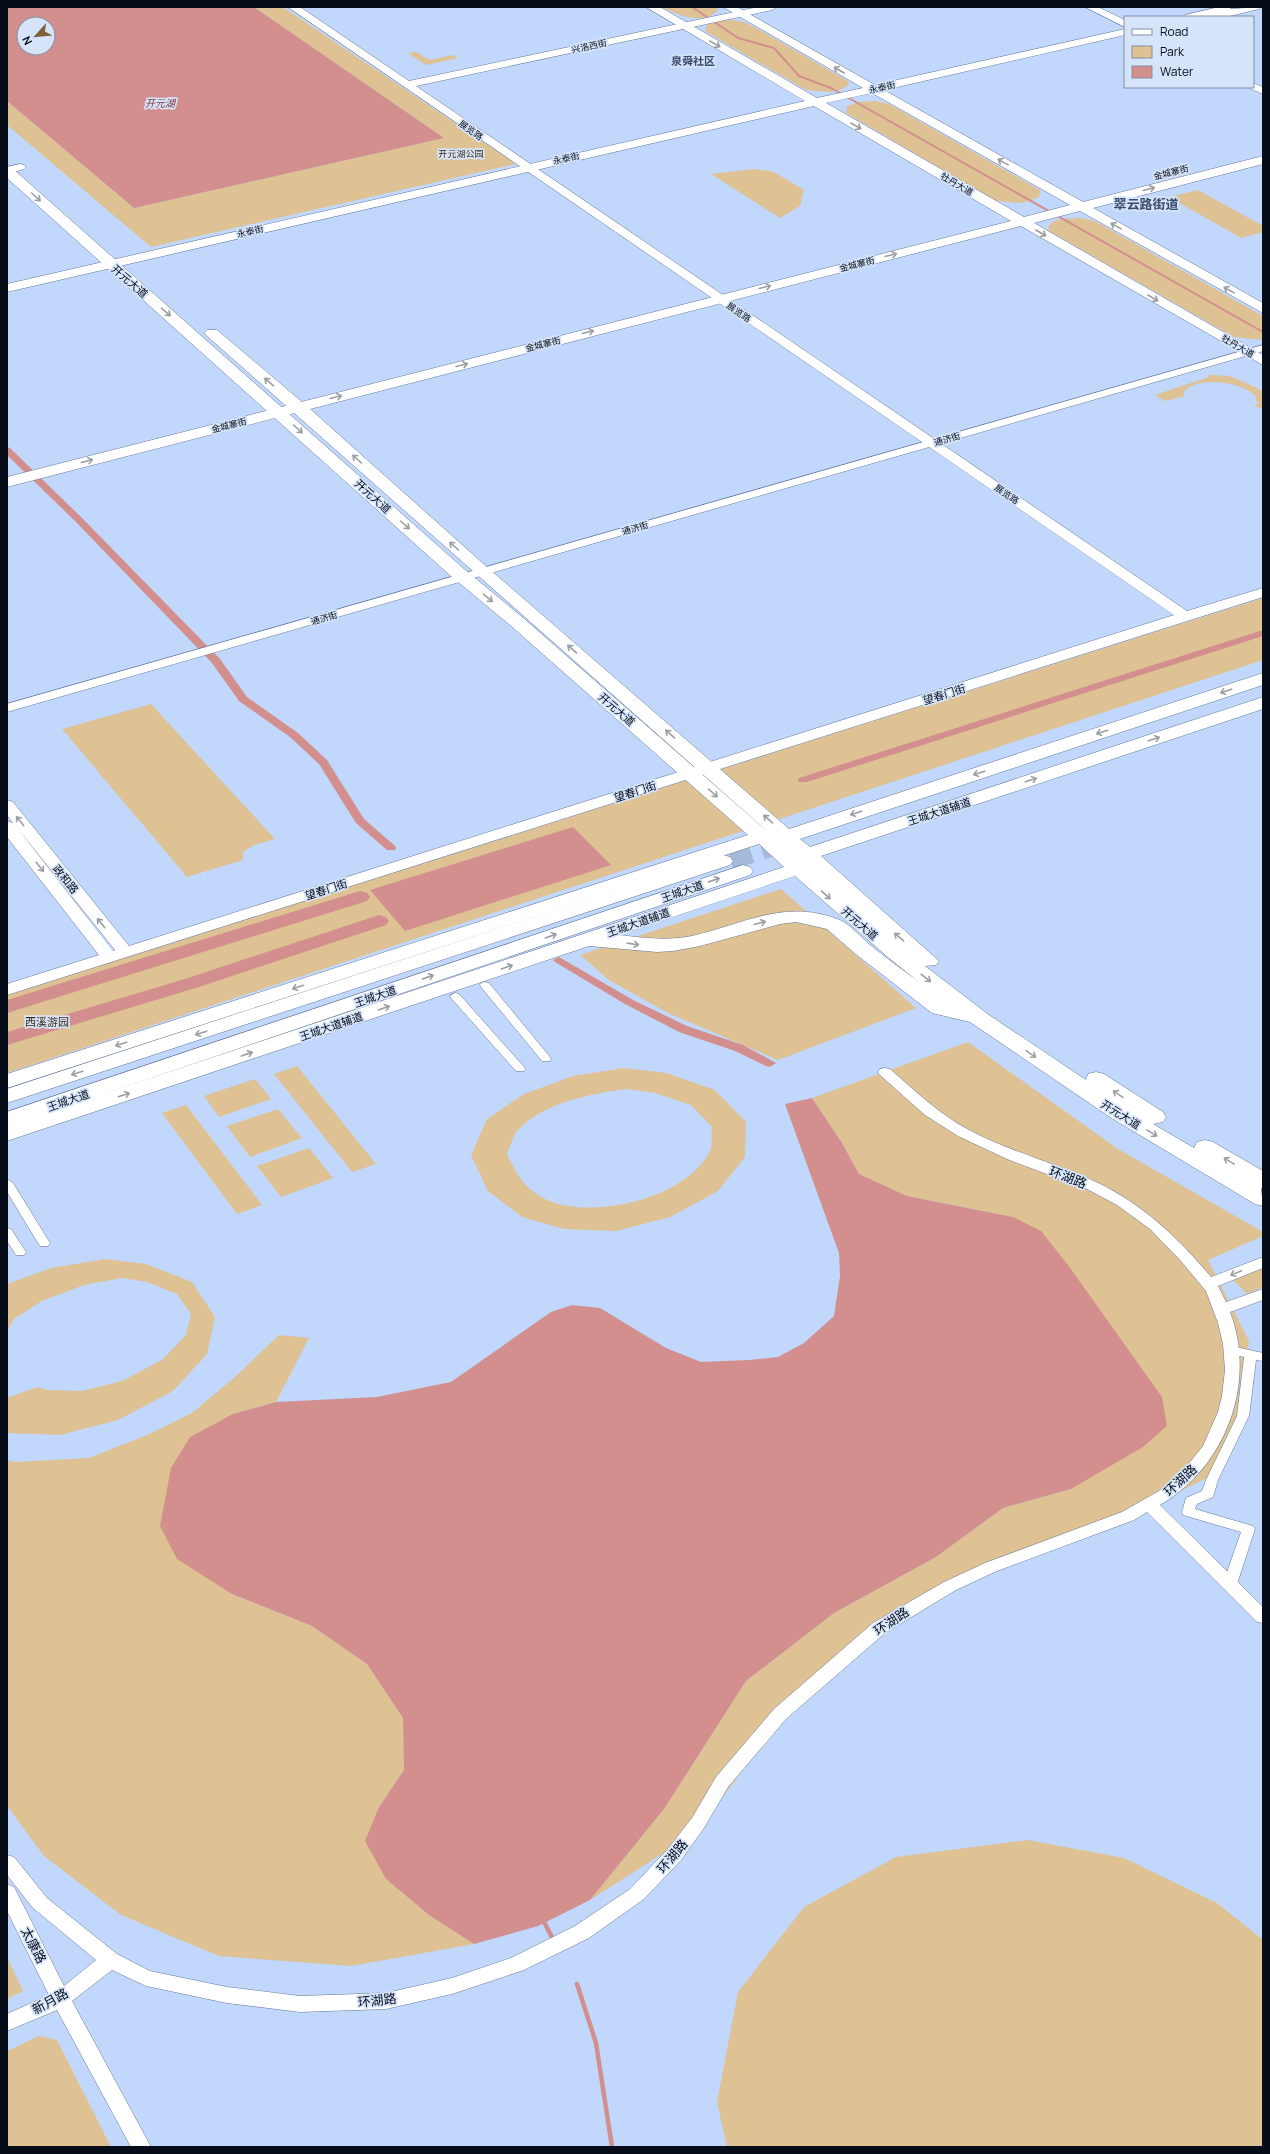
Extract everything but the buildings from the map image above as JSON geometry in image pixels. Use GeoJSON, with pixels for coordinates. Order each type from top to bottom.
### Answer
{"type":"FeatureCollection","features":[{"type":"Feature","properties":{"kind":"main road","name":"牡丹大道"},"geometry":{"type":"LineString","coordinates":[[652,7],[824,103],[1007,213]]}},
{"type":"Feature","properties":{"kind":"main road"},"geometry":{"type":"LineString","coordinates":[[1193,16],[1233,7]]}},
{"type":"Feature","properties":{"kind":"main road"},"geometry":{"type":"LineString","coordinates":[[1215,16],[1255,7]]}},
{"type":"Feature","properties":{"kind":"main road"},"geometry":{"type":"LineString","coordinates":[[736,11],[869,93],[1263,309]]}},
{"type":"Feature","properties":{"kind":"main road","name":"永泰街"},"geometry":{"type":"LineString","coordinates":[[869,93],[1124,32]]}},
{"type":"Feature","properties":{"kind":"main road","name":"永泰街"},"geometry":{"type":"LineString","coordinates":[[7,292],[121,264],[533,169],[1124,37]]}},
{"type":"Feature","properties":{"kind":"main road","name":"金城寨街"},"geometry":{"type":"LineString","coordinates":[[717,293],[1007,213],[1037,218],[1069,204],[1263,149]]}},
{"type":"Feature","properties":{"kind":"main road","name":"开元大道"},"geometry":{"type":"LineString","coordinates":[[7,156],[11,169],[121,264],[274,407],[470,572],[697,768],[788,836],[802,862],[896,954],[981,1020],[1121,1114],[1263,1199]]}},
{"type":"Feature","properties":{"kind":"main road","name":"金城寨街"},"geometry":{"type":"LineString","coordinates":[[1069,204],[1263,160]]}},
{"type":"Feature","properties":{"kind":"main road"},"geometry":{"type":"LineString","coordinates":[[1022,216],[1069,204]]}},
{"type":"Feature","properties":{"kind":"main road","name":"牡丹大道"},"geometry":{"type":"LineString","coordinates":[[1022,216],[1263,361]]}},
{"type":"Feature","properties":{"kind":"main road","name":"金城寨街"},"geometry":{"type":"LineString","coordinates":[[15,471],[44,466],[1022,216]]}},
{"type":"Feature","properties":{"kind":"main road","name":"永泰街"},"geometry":{"type":"LineString","coordinates":[[7,288],[121,264]]}},
{"type":"Feature","properties":{"kind":"main road","name":"开元大道"},"geometry":{"type":"LineString","coordinates":[[121,264],[180,305]]}},
{"type":"Feature","properties":{"kind":"main road","name":"开元大道"},"geometry":{"type":"LineString","coordinates":[[204,326],[293,402],[470,572]]}},
{"type":"Feature","properties":{"kind":"main road"},"geometry":{"type":"LineString","coordinates":[[7,482],[15,471]]}},
{"type":"Feature","properties":{"kind":"main road"},"geometry":{"type":"LineString","coordinates":[[7,1081],[761,837],[788,836],[1263,679]]}},
{"type":"Feature","properties":{"kind":"main road","name":"王城大道辅道"},"geometry":{"type":"LineString","coordinates":[[7,1134],[580,942],[802,862],[1263,703]]}},
{"type":"Feature","properties":{"kind":"main road","name":"开元大道"},"geometry":{"type":"LineString","coordinates":[[697,768],[761,837],[802,862],[996,1012],[1135,1106],[1263,1181]]}},
{"type":"Feature","properties":{"kind":"main road","name":"王城大道"},"geometry":{"type":"LineString","coordinates":[[7,1096],[135,1054],[736,865],[147,1073],[7,1120]]}},
{"type":"Feature","properties":{"kind":"main road"},"geometry":{"type":"LineString","coordinates":[[580,942],[613,941],[638,945],[673,945],[699,940],[779,918],[796,916],[811,918],[834,925],[864,951],[940,1008],[981,1020]]}},
{"type":"Feature","properties":{"kind":"main road"},"geometry":{"type":"LineString","coordinates":[[135,1054],[172,1028]]}},
{"type":"Feature","properties":{"kind":"main road"},"geometry":{"type":"LineString","coordinates":[[147,1073],[202,1069]]}},
{"type":"Feature","properties":{"kind":"street","name":"展览路"},"geometry":{"type":"LineString","coordinates":[[293,7],[409,83]]}},
{"type":"Feature","properties":{"kind":"street","name":"展览路"},"geometry":{"type":"LineString","coordinates":[[302,7],[533,169],[1188,613]]}},
{"type":"Feature","properties":{"kind":"street","name":"兴洛西街"},"geometry":{"type":"LineString","coordinates":[[409,83],[683,25],[736,11],[762,7]]}},
{"type":"Feature","properties":{"kind":"street","name":"兴洛西街"},"geometry":{"type":"LineString","coordinates":[[736,11],[772,7]]}},
{"type":"Feature","properties":{"kind":"street"},"geometry":{"type":"LineString","coordinates":[[1090,7],[1124,24]]}},
{"type":"Feature","properties":{"kind":"street"},"geometry":{"type":"LineString","coordinates":[[1097,7],[1124,20]]}},
{"type":"Feature","properties":{"kind":"street"},"geometry":{"type":"LineString","coordinates":[[1254,84],[1263,88]]}},
{"type":"Feature","properties":{"kind":"street"},"geometry":{"type":"LineString","coordinates":[[1254,86],[1263,91]]}},
{"type":"Feature","properties":{"kind":"street","name":"通济街"},"geometry":{"type":"LineString","coordinates":[[7,708],[470,572],[1245,351],[1263,344]]}},
{"type":"Feature","properties":{"kind":"street","name":"通济街"},"geometry":{"type":"LineString","coordinates":[[1245,351],[1263,348]]}},
{"type":"Feature","properties":{"kind":"street","name":"望春门街"},"geometry":{"type":"LineString","coordinates":[[1188,613],[1263,586]]}},
{"type":"Feature","properties":{"kind":"street","name":"望春门街"},"geometry":{"type":"LineString","coordinates":[[7,990],[116,953],[697,768],[1188,613],[1263,592]]}},
{"type":"Feature","properties":{"kind":"street","name":"通济街"},"geometry":{"type":"LineString","coordinates":[[7,702],[173,659]]}},
{"type":"Feature","properties":{"kind":"street","name":"政和路"},"geometry":{"type":"LineString","coordinates":[[7,805],[116,953]]}},
{"type":"Feature","properties":{"kind":"street","name":"政和路"},"geometry":{"type":"LineString","coordinates":[[7,826],[116,953]]}},
{"type":"Feature","properties":{"kind":"street","name":"望春门街"},"geometry":{"type":"LineString","coordinates":[[7,983],[116,953]]}},
{"type":"Feature","properties":{"kind":"street"},"geometry":{"type":"LineString","coordinates":[[485,985],[546,1059]]}},
{"type":"Feature","properties":{"kind":"street"},"geometry":{"type":"LineString","coordinates":[[455,996],[520,1069]]}},
{"type":"Feature","properties":{"kind":"street","name":"环湖路"},"geometry":{"type":"LineString","coordinates":[[7,1862],[40,1903],[110,1960],[146,1978],[227,1995],[300,2004],[386,2001],[452,1986],[517,1964],[582,1932],[638,1894],[674,1855],[698,1823],[722,1782],[780,1714],[855,1647],[879,1628],[950,1586],[991,1567],[1128,1516],[1150,1505],[1188,1476],[1210,1448],[1226,1412],[1230,1396],[1233,1370],[1231,1350],[1226,1323],[1213,1290],[1186,1256],[1155,1226],[1122,1202],[1092,1186],[1012,1156],[962,1133],[930,1112],[885,1072]]}},
{"type":"Feature","properties":{"kind":"street"},"geometry":{"type":"LineString","coordinates":[[7,1183],[44,1242]]}},
{"type":"Feature","properties":{"kind":"street"},"geometry":{"type":"LineString","coordinates":[[7,1232],[20,1252]]}},
{"type":"Feature","properties":{"kind":"street"},"geometry":{"type":"LineString","coordinates":[[1208,1284],[1263,1262]]}},
{"type":"Feature","properties":{"kind":"street"},"geometry":{"type":"LineString","coordinates":[[1221,1310],[1263,1294]]}},
{"type":"Feature","properties":{"kind":"street"},"geometry":{"type":"LineString","coordinates":[[1230,1584],[1248,1529],[1188,1512],[1191,1501],[1208,1494],[1212,1480],[1243,1416],[1257,1355],[1231,1350]]}},
{"type":"Feature","properties":{"kind":"street"},"geometry":{"type":"LineString","coordinates":[[1150,1505],[1263,1617]]}},
{"type":"Feature","properties":{"kind":"street","name":"太康路"},"geometry":{"type":"LineString","coordinates":[[7,1892],[61,1999],[141,2147]]}},
{"type":"Feature","properties":{"kind":"street","name":"新月路"},"geometry":{"type":"LineString","coordinates":[[7,2023],[61,1999],[110,1960]]}},
{"type":"Feature","properties":{"kind":"green space","name":"开元湖公园"},"geometry":{"type":"Polygon","coordinates":[[[254,7],[283,7],[516,164],[151,247],[7,125],[7,101],[134,208],[444,138],[254,7]]]}},
{"type":"Feature","properties":{"kind":"green space"},"geometry":{"type":"Polygon","coordinates":[[[662,7],[717,7],[718,10],[712,15],[705,17],[690,18],[662,7]]]}},
{"type":"Feature","properties":{"kind":"green space"},"geometry":{"type":"Polygon","coordinates":[[[734,20],[747,23],[848,81],[849,84],[843,89],[830,92],[806,90],[705,31],[707,25],[718,21],[734,20]]]}},
{"type":"Feature","properties":{"kind":"green space"},"geometry":{"type":"Polygon","coordinates":[[[416,52],[429,60],[453,55],[458,58],[426,65],[408,53],[416,52]]]}},
{"type":"Feature","properties":{"kind":"green space"},"geometry":{"type":"Polygon","coordinates":[[[876,101],[889,104],[1040,190],[1039,197],[1022,203],[996,201],[846,113],[847,106],[859,102],[876,101]]]}},
{"type":"Feature","properties":{"kind":"green space"},"geometry":{"type":"Polygon","coordinates":[[[755,169],[774,172],[804,190],[800,206],[780,218],[711,174],[755,169]]]}},
{"type":"Feature","properties":{"kind":"green space"},"geometry":{"type":"Polygon","coordinates":[[[1198,190],[1263,226],[1263,232],[1241,238],[1169,197],[1198,190]]]}},
{"type":"Feature","properties":{"kind":"green space"},"geometry":{"type":"Polygon","coordinates":[[[1080,218],[1095,221],[1263,316],[1263,340],[1234,337],[1049,231],[1048,227],[1054,221],[1080,218]]]}},
{"type":"Feature","properties":{"kind":"green space"},"geometry":{"type":"Polygon","coordinates":[[[1207,376],[1230,376],[1259,389],[1263,392],[1263,407],[1260,408],[1254,405],[1259,403],[1256,401],[1256,397],[1250,392],[1241,387],[1219,382],[1197,384],[1189,388],[1183,394],[1185,396],[1165,401],[1155,395],[1209,377],[1207,376]]]}},
{"type":"Feature","properties":{"kind":"green space","name":"西溪游园"},"geometry":{"type":"Polygon","coordinates":[[[1263,598],[1263,660],[7,1073],[7,995],[1263,598]]]}},
{"type":"Feature","properties":{"kind":"green space"},"geometry":{"type":"Polygon","coordinates":[[[151,704],[275,839],[254,845],[243,852],[243,860],[187,877],[62,729],[151,704]]]}},
{"type":"Feature","properties":{"kind":"green space"},"geometry":{"type":"Polygon","coordinates":[[[781,889],[916,1008],[778,1060],[668,1013],[609,980],[580,955],[781,889]]]}},
{"type":"Feature","properties":{"kind":"green space"},"geometry":{"type":"Polygon","coordinates":[[[968,1042],[1118,1149],[1263,1232],[1263,1236],[1208,1260],[1249,1341],[1239,1415],[1207,1478],[1152,1505],[947,1591],[880,1630],[802,1692],[727,1791],[673,1847],[590,1900],[664,1809],[746,1681],[834,1613],[936,1557],[1003,1508],[1071,1489],[1013,1217],[907,1196],[859,1174],[842,1143],[812,1098],[968,1042]]]}},
{"type":"Feature","properties":{"kind":"green space"},"geometry":{"type":"Polygon","coordinates":[[[297,1066],[376,1164],[352,1172],[274,1074],[297,1066]]]}},
{"type":"Feature","properties":{"kind":"green space"},"geometry":{"type":"Polygon","coordinates":[[[624,1068],[666,1073],[715,1090],[746,1122],[745,1157],[718,1191],[670,1217],[616,1231],[564,1229],[522,1217],[488,1191],[471,1155],[487,1119],[524,1094],[573,1076],[624,1068]],[[626,1089],[584,1097],[555,1106],[542,1112],[519,1129],[513,1138],[507,1154],[525,1185],[543,1198],[562,1205],[585,1208],[610,1206],[635,1202],[659,1193],[681,1182],[698,1168],[711,1149],[712,1127],[691,1105],[655,1093],[626,1089]]]}},
{"type":"Feature","properties":{"kind":"green space"},"geometry":{"type":"Polygon","coordinates":[[[255,1079],[271,1099],[219,1117],[204,1096],[255,1079]]]}},
{"type":"Feature","properties":{"kind":"green space"},"geometry":{"type":"Polygon","coordinates":[[[186,1105],[262,1205],[237,1214],[162,1113],[186,1105]]]}},
{"type":"Feature","properties":{"kind":"green space"},"geometry":{"type":"Polygon","coordinates":[[[278,1109],[302,1138],[250,1157],[227,1126],[278,1109]]]}},
{"type":"Feature","properties":{"kind":"green space"},"geometry":{"type":"Polygon","coordinates":[[[309,1148],[333,1178],[281,1197],[257,1166],[309,1148]]]}},
{"type":"Feature","properties":{"kind":"green space"},"geometry":{"type":"Polygon","coordinates":[[[105,1259],[146,1264],[192,1282],[215,1317],[207,1354],[173,1391],[118,1420],[60,1435],[7,1433],[7,1398],[37,1387],[48,1390],[82,1391],[122,1381],[162,1360],[186,1335],[191,1314],[177,1294],[147,1282],[122,1278],[84,1285],[42,1301],[14,1319],[7,1331],[7,1284],[51,1268],[105,1259]]]}},
{"type":"Feature","properties":{"kind":"green space"},"geometry":{"type":"Polygon","coordinates":[[[1263,1268],[1263,1287],[1247,1294],[1233,1280],[1263,1268]]]}},
{"type":"Feature","properties":{"kind":"green space"},"geometry":{"type":"Polygon","coordinates":[[[279,1335],[309,1338],[276,1402],[233,1414],[232,1594],[312,1626],[367,1664],[403,1718],[404,1770],[379,1807],[386,1879],[429,1915],[474,1944],[351,1966],[219,1956],[121,1915],[44,1856],[7,1806],[7,1460],[15,1462],[89,1458],[147,1435],[192,1413],[235,1377],[279,1335]]]}},
{"type":"Feature","properties":{"kind":"green space"},"geometry":{"type":"Polygon","coordinates":[[[1028,1840],[1124,1858],[1217,1903],[1263,1940],[1263,2147],[727,2147],[717,2102],[738,1992],[804,1907],[896,1857],[1028,1840]]]}},
{"type":"Feature","properties":{"kind":"green space"},"geometry":{"type":"Polygon","coordinates":[[[7,1957],[23,1991],[7,1999],[7,1957]]]}},
{"type":"Feature","properties":{"kind":"green space"},"geometry":{"type":"Polygon","coordinates":[[[39,2036],[57,2040],[111,2147],[7,2147],[7,2051],[39,2036]]]}},
{"type":"Feature","properties":{"kind":"water","name":"开元湖"},"geometry":{"type":"Polygon","coordinates":[[[7,7],[254,7],[444,138],[134,208],[7,101],[7,7]]]}},
{"type":"Feature","properties":{"kind":"water"},"geometry":{"type":"Polygon","coordinates":[[[573,827],[611,865],[405,931],[370,890],[573,827]]]}},
{"type":"Feature","properties":{"kind":"water"},"geometry":{"type":"Polygon","coordinates":[[[812,1098],[842,1143],[859,1174],[907,1196],[1013,1217],[1041,1231],[1068,1265],[1162,1397],[1167,1426],[1143,1447],[1071,1489],[1003,1508],[936,1557],[834,1613],[746,1681],[664,1809],[590,1900],[538,1926],[474,1944],[429,1915],[386,1879],[365,1841],[379,1807],[404,1770],[403,1718],[367,1664],[312,1626],[232,1594],[177,1559],[160,1526],[171,1468],[190,1437],[233,1414],[276,1402],[377,1397],[451,1382],[551,1312],[572,1305],[600,1308],[666,1348],[701,1362],[778,1357],[804,1343],[834,1316],[840,1276],[839,1253],[785,1104],[812,1098]]]}},
{"type":"Feature","properties":{"kind":"waterway"},"geometry":{"type":"LineString","coordinates":[[692,7],[738,38],[774,48],[799,76],[831,88],[1263,332]]}},
{"type":"Feature","properties":{"kind":"waterway"},"geometry":{"type":"LineString","coordinates":[[7,450],[78,519],[216,661],[243,699],[294,735],[323,762],[360,821],[391,848]]}},
{"type":"Feature","properties":{"kind":"waterway"},"geometry":{"type":"LineString","coordinates":[[803,780],[1263,633]]}},
{"type":"Feature","properties":{"kind":"waterway"},"geometry":{"type":"LineString","coordinates":[[7,1007],[360,897]]}},
{"type":"Feature","properties":{"kind":"waterway"},"geometry":{"type":"LineString","coordinates":[[7,1039],[192,983],[379,921]]}},
{"type":"Feature","properties":{"kind":"waterway"},"geometry":{"type":"LineString","coordinates":[[559,960],[629,1002],[683,1029],[739,1048],[770,1063]]}},
{"type":"Feature","properties":{"kind":"waterway"},"geometry":{"type":"LineString","coordinates":[[544,1922],[553,1939]]}},
{"type":"Feature","properties":{"kind":"waterway"},"geometry":{"type":"LineString","coordinates":[[577,1984],[596,2043],[612,2147]]}},
{"type":"Feature","properties":{"kind":"tunnel"},"geometry":{"type":"LineString","coordinates":[[730,859],[791,839]]}},
{"type":"Feature","properties":{"kind":"district","name":"泉舜社区"},"geometry":{"type":"Point","coordinates":[693,60]}},
{"type":"Feature","properties":{"kind":"district","name":"翠云路街道"},"geometry":{"type":"Point","coordinates":[1146,204]}}]}
